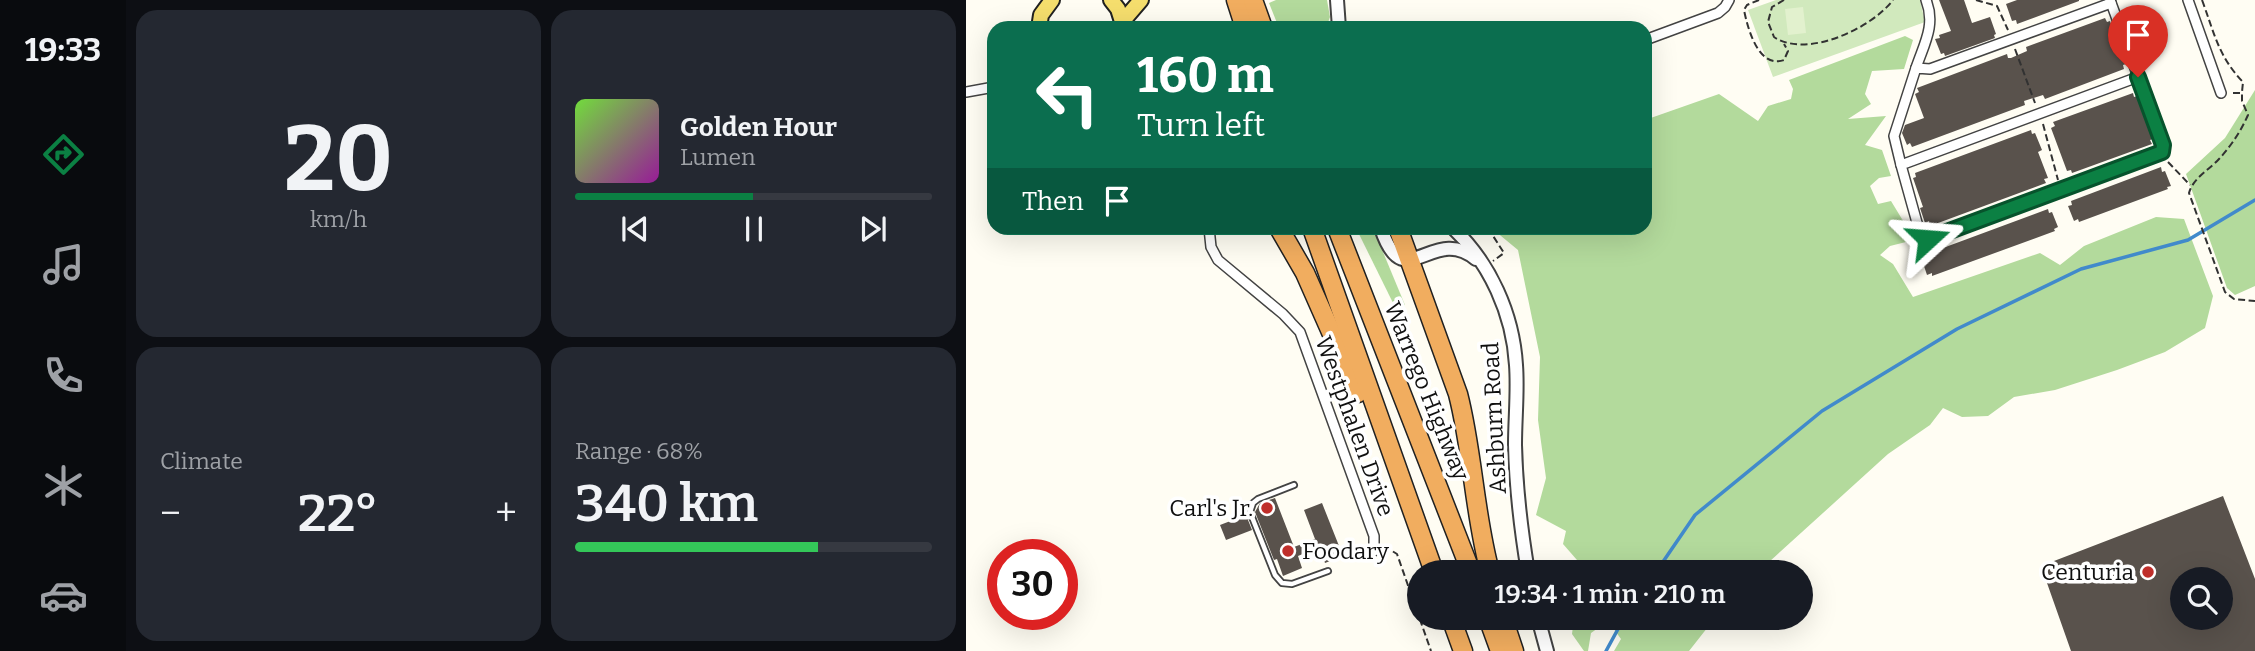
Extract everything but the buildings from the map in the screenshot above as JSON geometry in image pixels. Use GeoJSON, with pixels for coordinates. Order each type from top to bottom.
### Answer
{"type":"FeatureCollection","features":[{"type":"Feature","properties":{"kind":"highway"},"geometry":{"type":"LineString","coordinates":[[1236,0],[1243,21]]}},
{"type":"Feature","properties":{"kind":"highway"},"geometry":{"type":"LineString","coordinates":[[1253,0],[1260,21]]}},
{"type":"Feature","properties":{"kind":"highway"},"geometry":{"type":"LineString","coordinates":[[1283,235],[1322,309],[1366,413],[1381,427]]}},
{"type":"Feature","properties":{"kind":"highway"},"geometry":{"type":"LineString","coordinates":[[1314,235],[1430,560]]}},
{"type":"Feature","properties":{"kind":"highway","name":"Warrego Highway"},"geometry":{"type":"LineString","coordinates":[[1340,235],[1466,560]]}},
{"type":"Feature","properties":{"kind":"highway"},"geometry":{"type":"LineString","coordinates":[[1401,235],[1458,394],[1475,503],[1487,560]]}},
{"type":"Feature","properties":{"kind":"highway"},"geometry":{"type":"LineString","coordinates":[[1455,630],[1463,651]]}},
{"type":"Feature","properties":{"kind":"highway"},"geometry":{"type":"LineString","coordinates":[[1492,630],[1500,651]]}},
{"type":"Feature","properties":{"kind":"highway"},"geometry":{"type":"LineString","coordinates":[[1507,630],[1514,651]]}},
{"type":"Feature","properties":{"kind":"main road"},"geometry":{"type":"LineString","coordinates":[[1035,0],[1040,21]]}},
{"type":"Feature","properties":{"kind":"main road"},"geometry":{"type":"LineString","coordinates":[[1041,21],[1052,0]]}},
{"type":"Feature","properties":{"kind":"main road"},"geometry":{"type":"LineString","coordinates":[[1111,0],[1123,21]]}},
{"type":"Feature","properties":{"kind":"main road"},"geometry":{"type":"LineString","coordinates":[[1126,21],[1141,0]]}},
{"type":"Feature","properties":{"kind":"street"},"geometry":{"type":"LineString","coordinates":[[1337,0],[1340,21]]}},
{"type":"Feature","properties":{"kind":"street"},"geometry":{"type":"LineString","coordinates":[[1341,21],[1347,0]]}},
{"type":"Feature","properties":{"kind":"street"},"geometry":{"type":"LineString","coordinates":[[1652,37],[1717,13],[1729,0]]}},
{"type":"Feature","properties":{"kind":"street"},"geometry":{"type":"LineString","coordinates":[[1916,68],[1930,69],[2111,1],[2163,151],[1926,240],[1921,237],[1894,136],[1916,68],[1931,23],[1931,12],[1926,0]]}},
{"type":"Feature","properties":{"kind":"street"},"geometry":{"type":"LineString","coordinates":[[2188,0],[2221,93]]}},
{"type":"Feature","properties":{"kind":"street"},"geometry":{"type":"LineString","coordinates":[[1901,165],[2138,77]]}},
{"type":"Feature","properties":{"kind":"street"},"geometry":{"type":"LineString","coordinates":[[966,92],[987,88]]}},
{"type":"Feature","properties":{"kind":"street","name":"Westphalen Drive"},"geometry":{"type":"LineString","coordinates":[[1210,235],[1211,247],[1218,260],[1283,314],[1300,332],[1374,545]]}},
{"type":"Feature","properties":{"kind":"street"},"geometry":{"type":"LineString","coordinates":[[1384,235],[1394,254],[1411,261]]}},
{"type":"Feature","properties":{"kind":"street","name":"Ashburn Road"},"geometry":{"type":"LineString","coordinates":[[1460,235],[1469,243],[1505,310],[1514,345],[1517,485],[1526,560]]}},
{"type":"Feature","properties":{"kind":"street","name":"Ashburn Road"},"geometry":{"type":"LineString","coordinates":[[1411,261],[1451,247],[1466,252],[1483,267]]}},
{"type":"Feature","properties":{"kind":"street"},"geometry":{"type":"LineString","coordinates":[[1541,630],[1547,651]]}},
{"type":"Feature","properties":{"kind":"lane"},"geometry":{"type":"LineString","coordinates":[[1294,485],[1258,499],[1253,503],[1250,512],[1275,575],[1282,583],[1292,584],[1328,571]]}},
{"type":"Feature","properties":{"kind":"path"},"geometry":{"type":"LineString","coordinates":[[1759,0],[1747,5],[1744,10],[1760,54],[1768,60],[1784,60],[1788,51],[1783,42]]}},
{"type":"Feature","properties":{"kind":"path"},"geometry":{"type":"LineString","coordinates":[[1784,0],[1772,7],[1768,22],[1774,37],[1791,44],[1812,43],[1856,30],[1888,7],[1893,0]]}},
{"type":"Feature","properties":{"kind":"path"},"geometry":{"type":"LineString","coordinates":[[1976,0],[1997,6],[2012,39],[2040,114],[2062,191]]}},
{"type":"Feature","properties":{"kind":"path"},"geometry":{"type":"LineString","coordinates":[[2202,0],[2222,56],[2243,82],[2242,101],[2248,115],[2221,157],[2191,186],[2190,196],[2228,297],[2255,301]]}},
{"type":"Feature","properties":{"kind":"path"},"geometry":{"type":"LineString","coordinates":[[2221,93],[2242,93]]}},
{"type":"Feature","properties":{"kind":"path"},"geometry":{"type":"LineString","coordinates":[[2158,155],[2191,186]]}},
{"type":"Feature","properties":{"kind":"path"},"geometry":{"type":"LineString","coordinates":[[1483,267],[1504,253],[1492,235]]}},
{"type":"Feature","properties":{"kind":"path"},"geometry":{"type":"LineString","coordinates":[[1374,545],[1397,554],[1431,651]]}},
{"type":"Feature","properties":{"kind":"green space"},"geometry":{"type":"Polygon","coordinates":[[[1276,0],[1327,0],[1330,17],[1329,21],[1276,21],[1269,3],[1276,0]]]}},
{"type":"Feature","properties":{"kind":"green space"},"geometry":{"type":"Polygon","coordinates":[[[1776,0],[1920,0],[1925,22],[1773,77],[1748,10],[1776,0]]]}},
{"type":"Feature","properties":{"kind":"green space"},"geometry":{"type":"Polygon","coordinates":[[[1803,7],[1806,33],[1788,35],[1785,9],[1803,7]]]}},
{"type":"Feature","properties":{"kind":"green space"},"geometry":{"type":"Polygon","coordinates":[[[1905,36],[1913,40],[1904,69],[1872,71],[1865,94],[1871,104],[1848,119],[1886,116],[1865,145],[1882,150],[1891,176],[1879,178],[1870,186],[1878,204],[1891,201],[1905,224],[1906,242],[1890,246],[1880,255],[1893,264],[1913,297],[2040,253],[2060,265],[2084,246],[2156,217],[2184,219],[2213,296],[2205,328],[2165,352],[2117,370],[2055,390],[2014,397],[1988,416],[1962,417],[1943,408],[1930,425],[1888,454],[1771,560],[1577,560],[1563,544],[1566,531],[1536,515],[1546,478],[1538,420],[1540,357],[1518,250],[1500,235],[1652,235],[1652,118],[1719,94],[1758,121],[1768,106],[1791,99],[1793,89],[1789,80],[1905,36]]]}},
{"type":"Feature","properties":{"kind":"green space"},"geometry":{"type":"Polygon","coordinates":[[[2255,90],[2255,286],[2235,295],[2227,288],[2186,174],[2225,138],[2255,90]]]}},
{"type":"Feature","properties":{"kind":"green space"},"geometry":{"type":"Polygon","coordinates":[[[1359,235],[1376,235],[1405,305],[1396,309],[1359,235]]]}},
{"type":"Feature","properties":{"kind":"green space"},"geometry":{"type":"Polygon","coordinates":[[[1572,630],[1595,630],[1591,633],[1588,651],[1584,651],[1572,634],[1572,630]]]}},
{"type":"Feature","properties":{"kind":"green space"},"geometry":{"type":"Polygon","coordinates":[[[1614,630],[1706,630],[1689,651],[1614,651],[1621,639],[1614,630]]]}},
{"type":"Feature","properties":{"kind":"waterway"},"geometry":{"type":"LineString","coordinates":[[1664,560],[1695,515],[1822,411],[1957,329],[2081,269],[2188,240],[2255,200]]}},
{"type":"Feature","properties":{"kind":"waterway"},"geometry":{"type":"LineString","coordinates":[[1606,651],[1617,630]]}},
{"type":"Feature","properties":{"kind":"place","name":"Carl's Jr."},"geometry":{"type":"Point","coordinates":[1267,508]}},
{"type":"Feature","properties":{"kind":"place","name":"Foodary"},"geometry":{"type":"Point","coordinates":[1288,551]}},
{"type":"Feature","properties":{"kind":"place","name":"Centuria"},"geometry":{"type":"Point","coordinates":[2148,572]}},
{"type":"Feature","properties":{"kind":"route"},"geometry":{"type":"LineString","coordinates":[[1928,239],[2157,156],[2164,149],[2138,77]]}}]}
